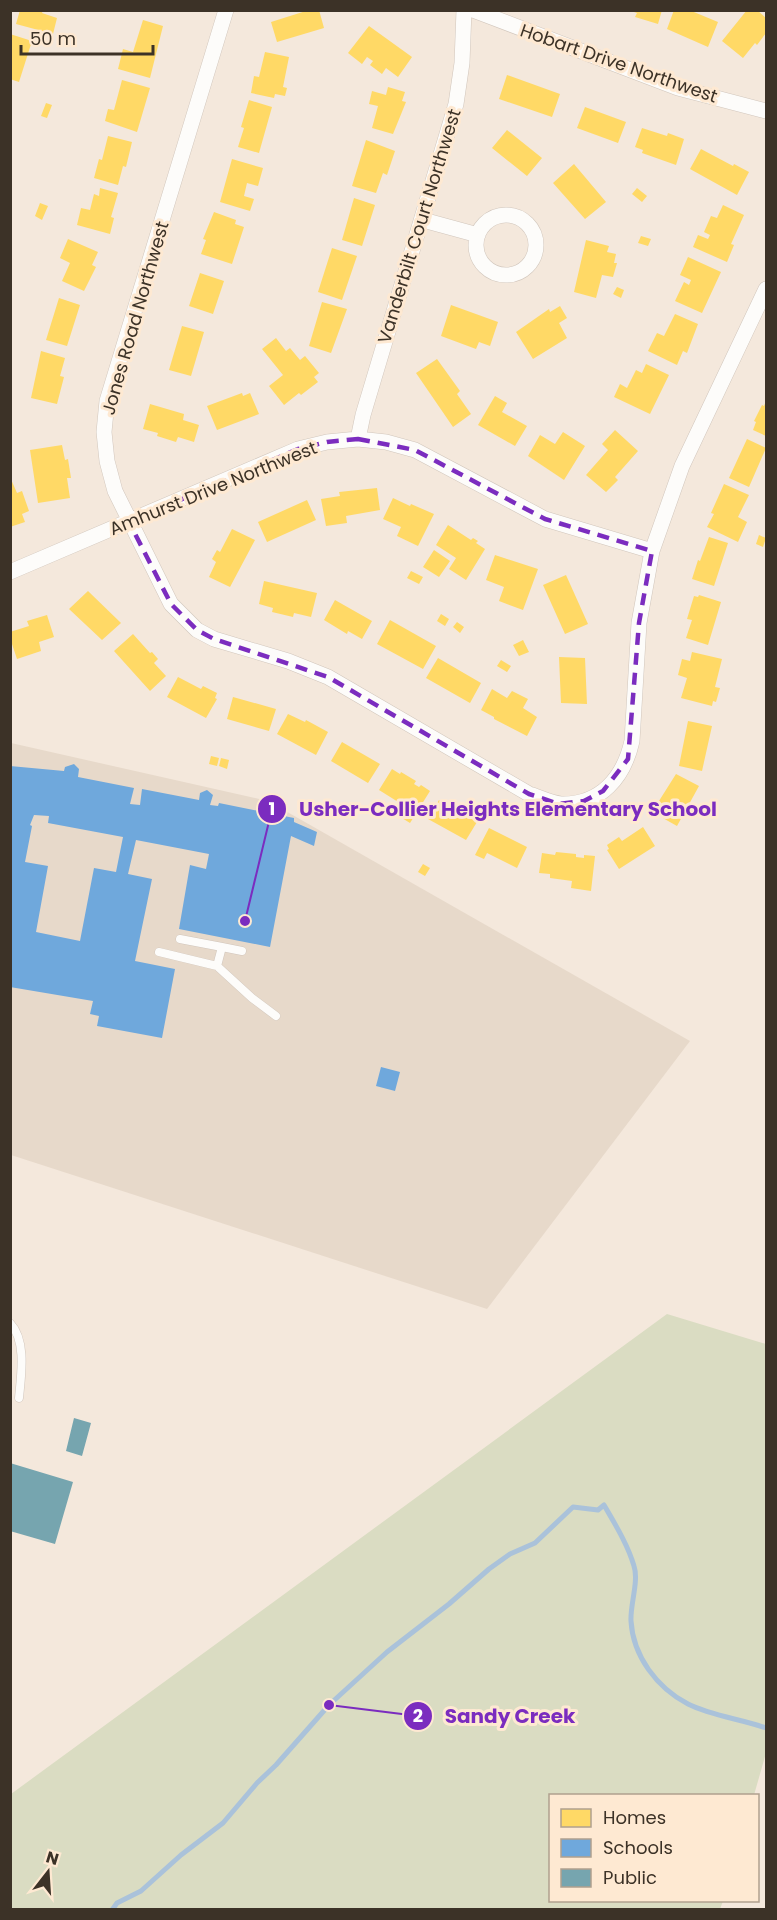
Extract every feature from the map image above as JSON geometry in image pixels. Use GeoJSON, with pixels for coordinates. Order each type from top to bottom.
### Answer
{"type":"FeatureCollection","features":[{"type":"Feature","properties":{"kind":"street","name":"Jones Road Northwest"},"geometry":{"type":"LineString","coordinates":[[226,10],[107,401],[104,432],[107,461],[115,491],[171,604],[197,630],[214,639],[288,661],[328,677],[529,794],[559,804],[584,801],[603,791],[618,778],[628,759],[632,741],[639,623],[652,551],[682,466],[766,290]]}},
{"type":"Feature","properties":{"kind":"street","name":"Vanderbilt Court Northwest"},"geometry":{"type":"LineString","coordinates":[[358,440],[363,415],[456,104],[462,63],[464,10]]}},
{"type":"Feature","properties":{"kind":"street","name":"Hobart Drive Northwest"},"geometry":{"type":"LineString","coordinates":[[472,10],[678,88],[766,111]]}},
{"type":"Feature","properties":{"kind":"street"},"geometry":{"type":"LineString","coordinates":[[423,220],[478,235]]}},
{"type":"Feature","properties":{"kind":"street","name":"Amhurst Drive Northwest"},"geometry":{"type":"LineString","coordinates":[[10,572],[298,449],[327,442],[358,440],[386,442],[416,450],[545,519],[652,551]]}},
{"type":"Feature","properties":{"kind":"lane"},"geometry":{"type":"LineString","coordinates":[[180,939],[242,951]]}},
{"type":"Feature","properties":{"kind":"lane"},"geometry":{"type":"LineString","coordinates":[[217,966],[222,947]]}},
{"type":"Feature","properties":{"kind":"lane"},"geometry":{"type":"LineString","coordinates":[[159,952],[217,966],[276,1016]]}},
{"type":"Feature","properties":{"kind":"lane"},"geometry":{"type":"LineString","coordinates":[[10,1323],[14,1327],[23,1360],[19,1398]]}},
{"type":"Feature","properties":{"kind":"highlighted area"},"geometry":{"type":"Polygon","coordinates":[[[358,439],[415,450],[545,519],[652,551],[639,623],[628,759],[603,791],[584,801],[559,804],[529,794],[328,677],[214,639],[197,630],[171,604],[129,522],[298,449],[327,442],[358,439]]]}},
{"type":"Feature","properties":{"kind":"shaded area"},"geometry":{"type":"Polygon","coordinates":[[[11,743],[268,801],[690,1041],[487,1309],[11,1155],[11,743]]]}},
{"type":"Feature","properties":{"kind":"green space"},"geometry":{"type":"Polygon","coordinates":[[[667,1314],[766,1344],[766,1753],[754,1794],[549,1794],[549,1902],[723,1902],[720,1909],[11,1909],[11,1794],[667,1314]]]}},
{"type":"Feature","properties":{"kind":"building: Homes"},"geometry":{"type":"Polygon","coordinates":[[[20,10],[43,10],[42,13],[57,18],[53,34],[16,24],[20,10]]]}},
{"type":"Feature","properties":{"kind":"building: Homes"},"geometry":{"type":"Polygon","coordinates":[[[309,10],[319,10],[324,28],[277,42],[271,22],[309,10]]]}},
{"type":"Feature","properties":{"kind":"building: Homes"},"geometry":{"type":"Polygon","coordinates":[[[662,10],[658,24],[635,17],[637,13],[631,11],[662,10]]]}},
{"type":"Feature","properties":{"kind":"building: Homes"},"geometry":{"type":"Polygon","coordinates":[[[674,10],[689,10],[718,22],[708,47],[667,29],[674,10]]]}},
{"type":"Feature","properties":{"kind":"building: Homes"},"geometry":{"type":"Polygon","coordinates":[[[747,10],[757,10],[766,18],[766,33],[743,58],[722,41],[747,10]]]}},
{"type":"Feature","properties":{"kind":"building: Homes"},"geometry":{"type":"Polygon","coordinates":[[[143,20],[163,26],[150,78],[118,69],[123,49],[133,52],[143,20]]]}},
{"type":"Feature","properties":{"kind":"building: Homes"},"geometry":{"type":"Polygon","coordinates":[[[369,26],[412,57],[398,77],[386,68],[382,74],[370,65],[373,61],[367,57],[362,64],[348,53],[369,26]]]}},
{"type":"Feature","properties":{"kind":"building: Homes"},"geometry":{"type":"Polygon","coordinates":[[[10,34],[32,41],[19,82],[10,79],[10,34]]]}},
{"type":"Feature","properties":{"kind":"building: Homes"},"geometry":{"type":"Polygon","coordinates":[[[265,52],[289,57],[283,87],[287,88],[285,96],[275,94],[274,98],[251,93],[254,76],[259,77],[265,52]]]}},
{"type":"Feature","properties":{"kind":"building: Homes"},"geometry":{"type":"Polygon","coordinates":[[[507,75],[560,94],[552,117],[499,99],[507,75]]]}},
{"type":"Feature","properties":{"kind":"building: Homes"},"geometry":{"type":"Polygon","coordinates":[[[122,80],[150,88],[137,132],[105,121],[108,109],[114,110],[122,80]]]}},
{"type":"Feature","properties":{"kind":"building: Homes"},"geometry":{"type":"Polygon","coordinates":[[[388,87],[405,92],[402,101],[406,102],[393,134],[372,128],[378,106],[369,104],[372,91],[386,95],[388,87]]]}},
{"type":"Feature","properties":{"kind":"building: Homes"},"geometry":{"type":"Polygon","coordinates":[[[249,100],[272,107],[259,153],[238,147],[249,100]]]}},
{"type":"Feature","properties":{"kind":"building: Homes"},"geometry":{"type":"Polygon","coordinates":[[[46,103],[52,105],[47,118],[41,116],[46,103]]]}},
{"type":"Feature","properties":{"kind":"building: Homes"},"geometry":{"type":"Polygon","coordinates":[[[585,107],[626,122],[618,143],[577,128],[585,107]]]}},
{"type":"Feature","properties":{"kind":"building: Homes"},"geometry":{"type":"Polygon","coordinates":[[[642,128],[684,139],[676,165],[642,153],[643,150],[635,147],[642,128]]]}},
{"type":"Feature","properties":{"kind":"building: Homes"},"geometry":{"type":"Polygon","coordinates":[[[507,130],[542,158],[527,176],[492,148],[507,130]]]}},
{"type":"Feature","properties":{"kind":"building: Homes"},"geometry":{"type":"Polygon","coordinates":[[[108,136],[132,142],[126,167],[123,166],[118,185],[94,178],[99,159],[102,160],[108,136]]]}},
{"type":"Feature","properties":{"kind":"building: Homes"},"geometry":{"type":"Polygon","coordinates":[[[366,140],[395,151],[387,175],[383,173],[376,193],[352,186],[366,140]]]}},
{"type":"Feature","properties":{"kind":"building: Homes"},"geometry":{"type":"Polygon","coordinates":[[[701,149],[749,172],[737,195],[690,169],[701,149]]]}},
{"type":"Feature","properties":{"kind":"building: Homes"},"geometry":{"type":"Polygon","coordinates":[[[232,159],[263,168],[258,186],[247,183],[244,196],[254,199],[250,211],[220,202],[232,159]]]}},
{"type":"Feature","properties":{"kind":"building: Homes"},"geometry":{"type":"Polygon","coordinates":[[[574,164],[606,202],[585,219],[553,183],[574,164]]]}},
{"type":"Feature","properties":{"kind":"building: Homes"},"geometry":{"type":"Polygon","coordinates":[[[100,188],[118,193],[111,217],[114,218],[110,234],[77,225],[81,208],[90,210],[94,194],[99,196],[100,188]]]}},
{"type":"Feature","properties":{"kind":"building: Homes"},"geometry":{"type":"Polygon","coordinates":[[[637,188],[647,196],[642,202],[632,194],[637,188]]]}},
{"type":"Feature","properties":{"kind":"building: Homes"},"geometry":{"type":"Polygon","coordinates":[[[354,198],[375,205],[362,246],[342,240],[354,198]]]}},
{"type":"Feature","properties":{"kind":"building: Homes"},"geometry":{"type":"Polygon","coordinates":[[[40,203],[48,206],[42,220],[35,216],[40,203]]]}},
{"type":"Feature","properties":{"kind":"building: Homes"},"geometry":{"type":"Polygon","coordinates":[[[723,205],[744,215],[731,244],[734,245],[727,262],[693,247],[698,235],[708,239],[710,235],[704,232],[711,216],[717,218],[723,205]]]}},
{"type":"Feature","properties":{"kind":"building: Homes"},"geometry":{"type":"Polygon","coordinates":[[[214,212],[236,220],[235,224],[244,227],[232,264],[201,254],[206,240],[203,239],[214,212]]]}},
{"type":"Feature","properties":{"kind":"building: Homes"},"geometry":{"type":"Polygon","coordinates":[[[641,236],[651,239],[648,246],[638,243],[641,236]]]}},
{"type":"Feature","properties":{"kind":"building: Homes"},"geometry":{"type":"Polygon","coordinates":[[[68,239],[98,252],[92,265],[96,267],[84,291],[62,281],[70,263],[60,258],[68,239]]]}},
{"type":"Feature","properties":{"kind":"building: Homes"},"geometry":{"type":"Polygon","coordinates":[[[586,240],[609,246],[607,252],[616,254],[614,263],[617,263],[613,277],[602,275],[596,298],[574,292],[586,240]]]}},
{"type":"Feature","properties":{"kind":"building: Homes"},"geometry":{"type":"Polygon","coordinates":[[[332,248],[357,256],[342,300],[318,292],[332,248]]]}},
{"type":"Feature","properties":{"kind":"building: Homes"},"geometry":{"type":"Polygon","coordinates":[[[688,257],[721,272],[702,313],[675,301],[684,282],[689,285],[691,280],[680,275],[688,257]]]}},
{"type":"Feature","properties":{"kind":"building: Homes"},"geometry":{"type":"Polygon","coordinates":[[[200,273],[224,281],[213,314],[189,306],[200,273]]]}},
{"type":"Feature","properties":{"kind":"building: Homes"},"geometry":{"type":"Polygon","coordinates":[[[617,287],[624,290],[621,298],[613,294],[617,287]]]}},
{"type":"Feature","properties":{"kind":"building: Homes"},"geometry":{"type":"Polygon","coordinates":[[[59,298],[80,305],[67,346],[46,340],[59,298]]]}},
{"type":"Feature","properties":{"kind":"building: Homes"},"geometry":{"type":"Polygon","coordinates":[[[322,302],[347,309],[331,353],[309,346],[322,302]]]}},
{"type":"Feature","properties":{"kind":"building: Homes"},"geometry":{"type":"Polygon","coordinates":[[[451,305],[498,322],[490,346],[479,342],[476,349],[441,336],[451,305]]]}},
{"type":"Feature","properties":{"kind":"building: Homes"},"geometry":{"type":"Polygon","coordinates":[[[560,306],[567,318],[559,323],[567,338],[533,359],[516,332],[549,309],[550,312],[560,306]]]}},
{"type":"Feature","properties":{"kind":"building: Homes"},"geometry":{"type":"Polygon","coordinates":[[[675,314],[698,324],[687,353],[683,351],[677,365],[648,351],[657,333],[664,336],[675,314]]]}},
{"type":"Feature","properties":{"kind":"building: Homes"},"geometry":{"type":"Polygon","coordinates":[[[182,326],[204,332],[191,376],[169,370],[182,326]]]}},
{"type":"Feature","properties":{"kind":"building: Homes"},"geometry":{"type":"Polygon","coordinates":[[[276,338],[286,351],[290,348],[300,360],[305,356],[319,373],[314,377],[318,382],[284,405],[269,386],[283,375],[262,349],[276,338]]]}},
{"type":"Feature","properties":{"kind":"building: Homes"},"geometry":{"type":"Polygon","coordinates":[[[41,351],[65,358],[60,376],[64,377],[57,404],[31,398],[41,351]]]}},
{"type":"Feature","properties":{"kind":"building: Homes"},"geometry":{"type":"Polygon","coordinates":[[[437,359],[460,391],[457,394],[471,414],[453,427],[416,373],[437,359]]]}},
{"type":"Feature","properties":{"kind":"building: Homes"},"geometry":{"type":"Polygon","coordinates":[[[646,364],[669,375],[650,414],[614,397],[620,384],[627,388],[636,370],[642,373],[646,364]]]}},
{"type":"Feature","properties":{"kind":"building: Homes"},"geometry":{"type":"Polygon","coordinates":[[[242,393],[243,396],[250,393],[259,414],[217,430],[207,406],[242,393]]]}},
{"type":"Feature","properties":{"kind":"building: Homes"},"geometry":{"type":"Polygon","coordinates":[[[495,396],[507,403],[502,412],[527,426],[515,446],[478,425],[495,396]]]}},
{"type":"Feature","properties":{"kind":"building: Homes"},"geometry":{"type":"Polygon","coordinates":[[[766,401],[766,436],[753,430],[756,422],[754,421],[766,401]]]}},
{"type":"Feature","properties":{"kind":"building: Homes"},"geometry":{"type":"Polygon","coordinates":[[[150,404],[184,414],[183,420],[199,425],[194,442],[178,437],[176,442],[143,429],[150,404]]]}},
{"type":"Feature","properties":{"kind":"building: Homes"},"geometry":{"type":"Polygon","coordinates":[[[615,430],[638,451],[615,477],[618,480],[606,492],[586,475],[608,450],[602,444],[615,430]]]}},
{"type":"Feature","properties":{"kind":"building: Homes"},"geometry":{"type":"Polygon","coordinates":[[[563,432],[585,446],[564,480],[528,456],[540,435],[555,444],[563,432]]]}},
{"type":"Feature","properties":{"kind":"building: Homes"},"geometry":{"type":"Polygon","coordinates":[[[747,439],[766,448],[749,487],[729,478],[747,439]]]}},
{"type":"Feature","properties":{"kind":"building: Homes"},"geometry":{"type":"Polygon","coordinates":[[[62,445],[65,460],[68,459],[71,478],[67,478],[70,498],[38,503],[30,450],[62,445]]]}},
{"type":"Feature","properties":{"kind":"building: Homes"},"geometry":{"type":"Polygon","coordinates":[[[10,477],[17,493],[22,491],[29,511],[22,514],[25,522],[10,527],[10,477]]]}},
{"type":"Feature","properties":{"kind":"building: Homes"},"geometry":{"type":"Polygon","coordinates":[[[724,484],[749,495],[738,517],[747,522],[738,542],[707,527],[724,484]]]}},
{"type":"Feature","properties":{"kind":"building: Homes"},"geometry":{"type":"Polygon","coordinates":[[[377,488],[380,510],[346,516],[347,523],[326,526],[321,499],[340,496],[339,492],[377,488]]]}},
{"type":"Feature","properties":{"kind":"building: Homes"},"geometry":{"type":"Polygon","coordinates":[[[393,498],[434,514],[418,546],[397,536],[401,527],[383,519],[393,498]]]}},
{"type":"Feature","properties":{"kind":"building: Homes"},"geometry":{"type":"Polygon","coordinates":[[[307,500],[316,520],[267,542],[258,522],[307,500]]]}},
{"type":"Feature","properties":{"kind":"building: Homes"},"geometry":{"type":"Polygon","coordinates":[[[448,525],[471,540],[473,538],[478,541],[476,543],[485,549],[466,580],[449,569],[456,558],[436,545],[448,525]]]}},
{"type":"Feature","properties":{"kind":"building: Homes"},"geometry":{"type":"Polygon","coordinates":[[[232,529],[255,540],[230,587],[209,577],[216,562],[212,559],[217,550],[220,552],[232,529]]]}},
{"type":"Feature","properties":{"kind":"building: Homes"},"geometry":{"type":"Polygon","coordinates":[[[759,535],[766,538],[763,547],[756,544],[759,535]]]}},
{"type":"Feature","properties":{"kind":"building: Homes"},"geometry":{"type":"Polygon","coordinates":[[[709,537],[728,543],[714,586],[692,579],[709,537]]]}},
{"type":"Feature","properties":{"kind":"building: Homes"},"geometry":{"type":"Polygon","coordinates":[[[434,550],[450,561],[439,577],[423,567],[434,550]]]}},
{"type":"Feature","properties":{"kind":"building: Homes"},"geometry":{"type":"Polygon","coordinates":[[[495,555],[538,569],[523,610],[499,601],[504,587],[486,580],[495,555]]]}},
{"type":"Feature","properties":{"kind":"building: Homes"},"geometry":{"type":"Polygon","coordinates":[[[411,571],[423,577],[419,584],[407,578],[411,571]]]}},
{"type":"Feature","properties":{"kind":"building: Homes"},"geometry":{"type":"Polygon","coordinates":[[[566,575],[588,624],[565,634],[543,585],[566,575]]]}},
{"type":"Feature","properties":{"kind":"building: Homes"},"geometry":{"type":"Polygon","coordinates":[[[264,581],[317,593],[311,617],[294,613],[293,617],[272,612],[273,608],[259,604],[264,581]]]}},
{"type":"Feature","properties":{"kind":"building: Homes"},"geometry":{"type":"Polygon","coordinates":[[[88,591],[121,623],[102,640],[69,609],[88,591]]]}},
{"type":"Feature","properties":{"kind":"building: Homes"},"geometry":{"type":"Polygon","coordinates":[[[699,595],[721,602],[708,645],[686,638],[692,620],[687,619],[694,596],[699,595]]]}},
{"type":"Feature","properties":{"kind":"building: Homes"},"geometry":{"type":"Polygon","coordinates":[[[335,600],[372,621],[362,639],[348,631],[347,634],[324,620],[335,600]]]}},
{"type":"Feature","properties":{"kind":"building: Homes"},"geometry":{"type":"Polygon","coordinates":[[[441,614],[449,619],[445,626],[437,621],[441,614]]]}},
{"type":"Feature","properties":{"kind":"building: Homes"},"geometry":{"type":"Polygon","coordinates":[[[47,615],[54,637],[39,642],[41,651],[17,659],[10,632],[29,626],[27,621],[47,615]]]}},
{"type":"Feature","properties":{"kind":"building: Homes"},"geometry":{"type":"Polygon","coordinates":[[[390,620],[436,646],[423,669],[377,644],[390,620]]]}},
{"type":"Feature","properties":{"kind":"building: Homes"},"geometry":{"type":"Polygon","coordinates":[[[457,622],[464,627],[460,633],[453,627],[457,622]]]}},
{"type":"Feature","properties":{"kind":"building: Homes"},"geometry":{"type":"Polygon","coordinates":[[[133,634],[158,659],[154,663],[166,676],[150,691],[114,651],[133,634]]]}},
{"type":"Feature","properties":{"kind":"building: Homes"},"geometry":{"type":"Polygon","coordinates":[[[523,640],[529,652],[519,656],[513,645],[523,640]]]}},
{"type":"Feature","properties":{"kind":"building: Homes"},"geometry":{"type":"Polygon","coordinates":[[[692,652],[722,659],[715,687],[720,688],[716,702],[713,701],[712,706],[681,698],[687,678],[678,675],[682,659],[690,661],[692,652]]]}},
{"type":"Feature","properties":{"kind":"building: Homes"},"geometry":{"type":"Polygon","coordinates":[[[559,657],[585,658],[587,704],[561,703],[559,657]]]}},
{"type":"Feature","properties":{"kind":"building: Homes"},"geometry":{"type":"Polygon","coordinates":[[[438,658],[481,683],[470,703],[426,678],[438,658]]]}},
{"type":"Feature","properties":{"kind":"building: Homes"},"geometry":{"type":"Polygon","coordinates":[[[501,660],[511,666],[507,672],[497,666],[501,660]]]}},
{"type":"Feature","properties":{"kind":"building: Homes"},"geometry":{"type":"Polygon","coordinates":[[[178,677],[201,689],[203,686],[217,693],[215,698],[217,699],[206,718],[167,697],[178,677]]]}},
{"type":"Feature","properties":{"kind":"building: Homes"},"geometry":{"type":"Polygon","coordinates":[[[492,689],[507,698],[512,691],[528,699],[523,708],[537,717],[527,736],[481,710],[492,689]]]}},
{"type":"Feature","properties":{"kind":"building: Homes"},"geometry":{"type":"Polygon","coordinates":[[[233,697],[276,709],[269,731],[227,719],[233,697]]]}},
{"type":"Feature","properties":{"kind":"building: Homes"},"geometry":{"type":"Polygon","coordinates":[[[288,714],[305,722],[306,720],[328,732],[316,755],[277,734],[288,714]]]}},
{"type":"Feature","properties":{"kind":"building: Homes"},"geometry":{"type":"Polygon","coordinates":[[[688,721],[712,726],[702,771],[679,766],[688,721]]]}},
{"type":"Feature","properties":{"kind":"building: Homes"},"geometry":{"type":"Polygon","coordinates":[[[342,742],[380,764],[368,783],[331,761],[342,742]]]}},
{"type":"Feature","properties":{"kind":"building: Homes"},"geometry":{"type":"Polygon","coordinates":[[[211,756],[219,758],[217,766],[209,764],[211,756]]]}},
{"type":"Feature","properties":{"kind":"building: Homes"},"geometry":{"type":"Polygon","coordinates":[[[221,758],[229,760],[227,769],[219,766],[221,758]]]}},
{"type":"Feature","properties":{"kind":"building: Homes"},"geometry":{"type":"Polygon","coordinates":[[[392,769],[416,781],[414,784],[419,787],[421,785],[430,791],[410,823],[397,815],[403,805],[379,790],[392,769]]]}},
{"type":"Feature","properties":{"kind":"building: Homes"},"geometry":{"type":"Polygon","coordinates":[[[676,774],[699,786],[677,826],[652,812],[676,774]]]}},
{"type":"Feature","properties":{"kind":"building: Homes"},"geometry":{"type":"Polygon","coordinates":[[[439,800],[477,822],[466,840],[428,819],[439,800]]]}},
{"type":"Feature","properties":{"kind":"building: Homes"},"geometry":{"type":"Polygon","coordinates":[[[643,827],[655,846],[619,869],[607,850],[609,849],[607,845],[619,837],[622,841],[643,827]]]}},
{"type":"Feature","properties":{"kind":"building: Homes"},"geometry":{"type":"Polygon","coordinates":[[[489,828],[527,847],[517,868],[487,853],[484,859],[475,855],[489,828]]]}},
{"type":"Feature","properties":{"kind":"building: Homes"},"geometry":{"type":"Polygon","coordinates":[[[556,852],[576,854],[576,857],[584,858],[584,855],[595,856],[591,891],[571,888],[572,881],[550,878],[550,874],[539,873],[542,853],[555,855],[556,852]]]}},
{"type":"Feature","properties":{"kind":"building: Homes"},"geometry":{"type":"Polygon","coordinates":[[[423,864],[430,868],[425,876],[418,872],[423,864]]]}},
{"type":"Feature","properties":{"kind":"building: Schools"},"geometry":{"type":"Polygon","coordinates":[[[74,764],[79,769],[78,777],[134,788],[130,804],[140,805],[142,789],[199,800],[200,793],[207,790],[213,795],[210,805],[218,806],[219,803],[294,818],[294,822],[317,832],[314,846],[291,836],[270,947],[179,929],[190,865],[206,869],[209,854],[136,840],[128,874],[152,879],[135,961],[175,969],[162,1038],[97,1026],[99,1016],[90,1014],[93,1001],[10,987],[10,841],[12,836],[10,836],[10,766],[64,771],[65,767],[74,764]],[[34,815],[30,825],[32,826],[25,862],[48,866],[36,932],[80,941],[94,868],[116,872],[123,837],[48,823],[49,816],[34,815]]]}},
{"type":"Feature","properties":{"kind":"building: Schools"},"geometry":{"type":"Polygon","coordinates":[[[381,1067],[400,1072],[395,1091],[376,1086],[381,1067]]]}},
{"type":"Feature","properties":{"kind":"building: Public"},"geometry":{"type":"Polygon","coordinates":[[[74,1418],[91,1423],[82,1456],[66,1451],[74,1418]]]}},
{"type":"Feature","properties":{"kind":"building: Public"},"geometry":{"type":"Polygon","coordinates":[[[10,1463],[73,1482],[55,1544],[10,1531],[10,1463]]]}},
{"type":"Feature","properties":{"kind":"waterway"},"geometry":{"type":"LineString","coordinates":[[112,1910],[117,1903],[141,1891],[181,1855],[223,1823],[329,1705],[387,1652],[449,1604],[489,1569],[510,1554],[535,1543],[573,1507],[598,1510],[604,1505],[625,1542],[635,1572],[631,1615],[633,1634],[642,1658],[657,1680],[677,1697],[697,1708],[766,1728]]}},
{"type":"Feature","properties":{"kind":"place","name":"Usher-Collier Heights Elementary School"},"geometry":{"type":"Point","coordinates":[245,921]}},
{"type":"Feature","properties":{"kind":"place","name":"Sandy Creek"},"geometry":{"type":"Point","coordinates":[329,1705]}}]}
